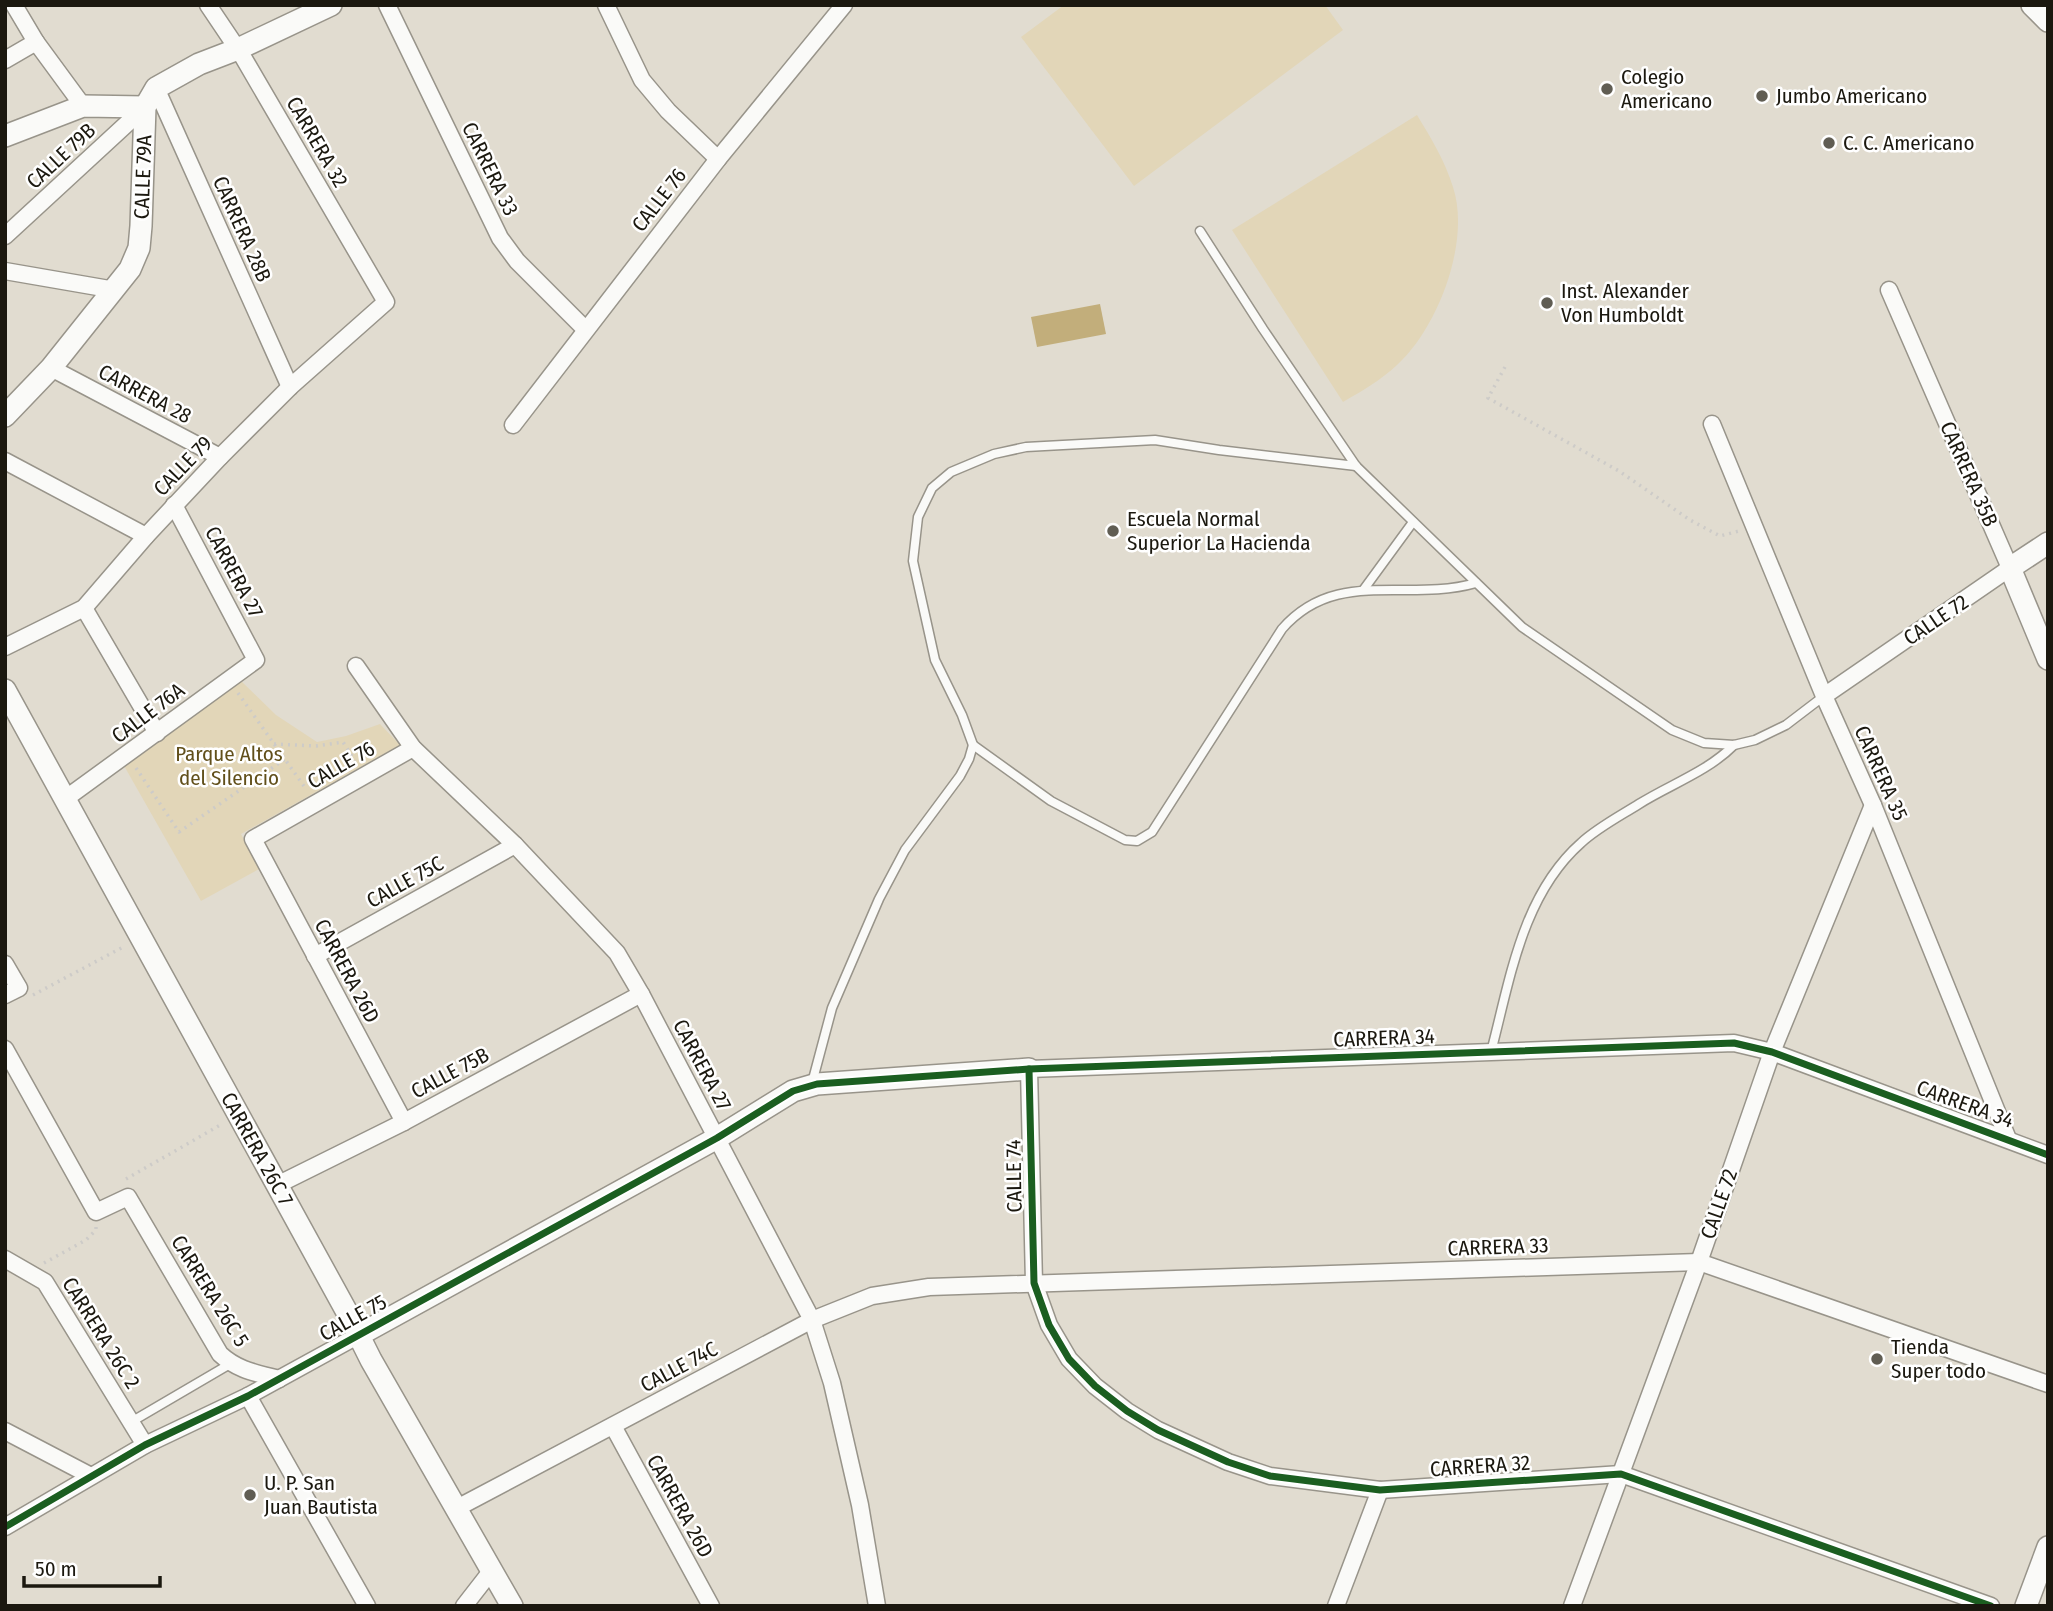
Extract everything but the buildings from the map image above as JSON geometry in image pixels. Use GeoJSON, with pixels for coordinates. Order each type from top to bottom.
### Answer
{"type":"FeatureCollection","features":[{"type":"Feature","properties":{"kind":"street"},"geometry":{"type":"LineString","coordinates":[[14,5],[36,41],[83,106]]}},
{"type":"Feature","properties":{"kind":"street","name":"CARRERA 32"},"geometry":{"type":"LineString","coordinates":[[208,5],[238,49],[386,302]]}},
{"type":"Feature","properties":{"kind":"street"},"geometry":{"type":"LineString","coordinates":[[156,88],[199,64],[238,49],[331,5]]}},
{"type":"Feature","properties":{"kind":"street","name":"CARRERA 33"},"geometry":{"type":"LineString","coordinates":[[387,5],[500,238],[517,261],[585,330]]}},
{"type":"Feature","properties":{"kind":"street"},"geometry":{"type":"LineString","coordinates":[[606,5],[642,80],[668,111],[718,159]]}},
{"type":"Feature","properties":{"kind":"street","name":"CALLE 76"},"geometry":{"type":"LineString","coordinates":[[513,425],[718,159],[844,5]]}},
{"type":"Feature","properties":{"kind":"street"},"geometry":{"type":"LineString","coordinates":[[2032,5],[2048,21]]}},
{"type":"Feature","properties":{"kind":"street"},"geometry":{"type":"LineString","coordinates":[[5,60],[36,41]]}},
{"type":"Feature","properties":{"kind":"street","name":"CALLE 79A"},"geometry":{"type":"LineString","coordinates":[[8,410],[51,368],[130,269],[139,248],[145,107],[156,88]]}},
{"type":"Feature","properties":{"kind":"street","name":"CARRERA 28B"},"geometry":{"type":"LineString","coordinates":[[156,88],[290,387]]}},
{"type":"Feature","properties":{"kind":"street"},"geometry":{"type":"LineString","coordinates":[[5,136],[83,106],[145,107]]}},
{"type":"Feature","properties":{"kind":"street","name":"CALLE 79B"},"geometry":{"type":"LineString","coordinates":[[5,236],[145,107]]}},
{"type":"Feature","properties":{"kind":"street"},"geometry":{"type":"LineString","coordinates":[[5,271],[114,290]]}},
{"type":"Feature","properties":{"kind":"street","name":"CARRERA 35B"},"geometry":{"type":"LineString","coordinates":[[1889,290],[2048,659]]}},
{"type":"Feature","properties":{"kind":"street","name":"CALLE 79"},"geometry":{"type":"LineString","coordinates":[[5,647],[83,608],[220,457],[290,387],[386,302]]}},
{"type":"Feature","properties":{"kind":"street","name":"CARRERA 28"},"geometry":{"type":"LineString","coordinates":[[51,368],[220,457]]}},
{"type":"Feature","properties":{"kind":"street","name":"CARRERA 35"},"geometry":{"type":"LineString","coordinates":[[1712,424],[1824,696],[1873,805],[2008,1139]]}},
{"type":"Feature","properties":{"kind":"street"},"geometry":{"type":"LineString","coordinates":[[5,461],[146,536]]}},
{"type":"Feature","properties":{"kind":"street","name":"CARRERA 27"},"geometry":{"type":"LineString","coordinates":[[174,505],[256,660]]}},
{"type":"Feature","properties":{"kind":"street","name":"CALLE 72"},"geometry":{"type":"LineString","coordinates":[[1824,696],[2048,543]]}},
{"type":"Feature","properties":{"kind":"street"},"geometry":{"type":"LineString","coordinates":[[83,608],[157,733]]}},
{"type":"Feature","properties":{"kind":"street","name":"CALLE 76A"},"geometry":{"type":"LineString","coordinates":[[65,799],[256,660]]}},
{"type":"Feature","properties":{"kind":"street","name":"CARRERA 27"},"geometry":{"type":"LineString","coordinates":[[356,666],[413,748],[515,845],[617,953],[641,994],[812,1320],[832,1383],[860,1505],[877,1606]]}},
{"type":"Feature","properties":{"kind":"street","name":"CARRERA 26C 7"},"geometry":{"type":"LineString","coordinates":[[8,702],[65,799],[371,1360],[512,1606]]}},
{"type":"Feature","properties":{"kind":"street","name":"CALLE 76"},"geometry":{"type":"LineString","coordinates":[[253,839],[413,748]]}},
{"type":"Feature","properties":{"kind":"street","name":"CALLE 72"},"geometry":{"type":"LineString","coordinates":[[1572,1606],[1699,1262],[1772,1052],[1873,805]]}},
{"type":"Feature","properties":{"kind":"street","name":"CARRERA 26D"},"geometry":{"type":"LineString","coordinates":[[253,839],[404,1122]]}},
{"type":"Feature","properties":{"kind":"street","name":"CALLE 75C"},"geometry":{"type":"LineString","coordinates":[[316,956],[515,845]]}},
{"type":"Feature","properties":{"kind":"street"},"geometry":{"type":"LineString","coordinates":[[5,964],[13,991]]}},
{"type":"Feature","properties":{"kind":"street","name":"CALLE 75B"},"geometry":{"type":"LineString","coordinates":[[277,1185],[404,1122],[641,994]]}},
{"type":"Feature","properties":{"kind":"street","name":"CARRERA 34"},"geometry":{"type":"LineString","coordinates":[[717,1138],[793,1091],[811,1086],[1029,1069],[1734,1043],[1772,1052],[2048,1155]]}},
{"type":"Feature","properties":{"kind":"street"},"geometry":{"type":"LineString","coordinates":[[5,1049],[96,1212],[128,1196]]}},
{"type":"Feature","properties":{"kind":"street","name":"CALLE 74"},"geometry":{"type":"LineString","coordinates":[[1029,1069],[1034,1283]]}},
{"type":"Feature","properties":{"kind":"street","name":"CALLE 75"},"geometry":{"type":"LineString","coordinates":[[5,1527],[145,1445],[248,1396],[717,1138]]}},
{"type":"Feature","properties":{"kind":"street","name":"CARRERA 26C 5"},"geometry":{"type":"LineString","coordinates":[[128,1196],[220,1354],[230,1364],[279,1379]]}},
{"type":"Feature","properties":{"kind":"street","name":"CARRERA 26C 2"},"geometry":{"type":"LineString","coordinates":[[5,1259],[45,1282],[145,1445]]}},
{"type":"Feature","properties":{"kind":"street","name":"CARRERA 33"},"geometry":{"type":"LineString","coordinates":[[929,1287],[1699,1262],[2048,1384]]}},
{"type":"Feature","properties":{"kind":"street","name":"CARRERA 32"},"geometry":{"type":"LineString","coordinates":[[1034,1283],[1049,1325],[1069,1359],[1095,1386],[1127,1411],[1190,1447],[1270,1476],[1380,1490],[1620,1474],[1991,1606]]}},
{"type":"Feature","properties":{"kind":"street","name":"CALLE 74C"},"geometry":{"type":"LineString","coordinates":[[457,1508],[812,1320],[872,1296],[929,1287]]}},
{"type":"Feature","properties":{"kind":"street"},"geometry":{"type":"LineString","coordinates":[[248,1396],[367,1606]]}},
{"type":"Feature","properties":{"kind":"street","name":"CARRERA 26D"},"geometry":{"type":"LineString","coordinates":[[613,1426],[711,1606]]}},
{"type":"Feature","properties":{"kind":"street"},"geometry":{"type":"LineString","coordinates":[[5,1431],[91,1476]]}},
{"type":"Feature","properties":{"kind":"street"},"geometry":{"type":"LineString","coordinates":[[1336,1606],[1380,1490]]}},
{"type":"Feature","properties":{"kind":"street"},"geometry":{"type":"LineString","coordinates":[[2026,1606],[2048,1547]]}},
{"type":"Feature","properties":{"kind":"street"},"geometry":{"type":"LineString","coordinates":[[464,1606],[492,1570]]}},
{"type":"Feature","properties":{"kind":"lane"},"geometry":{"type":"LineString","coordinates":[[1200,231],[1356,466],[1522,627],[1672,730],[1704,743],[1734,745],[1755,740],[1786,725],[1824,696]]}},
{"type":"Feature","properties":{"kind":"lane"},"geometry":{"type":"LineString","coordinates":[[1356,466],[1155,440],[1026,447],[994,454],[951,472],[932,488],[918,517],[912,561],[935,660],[962,715],[973,745],[1051,801],[1125,839],[1143,839],[1152,832],[1289,620],[1307,606],[1326,596],[1364,589],[1444,589],[1476,583]]}},
{"type":"Feature","properties":{"kind":"lane"},"geometry":{"type":"LineString","coordinates":[[1364,589],[1413,522]]}},
{"type":"Feature","properties":{"kind":"lane"},"geometry":{"type":"LineString","coordinates":[[811,1086],[832,1008],[879,899],[905,850],[960,776],[973,745]]}},
{"type":"Feature","properties":{"kind":"lane"},"geometry":{"type":"LineString","coordinates":[[1491,1052],[1524,931],[1545,884],[1581,843],[1640,803],[1721,758],[1734,745]]}},
{"type":"Feature","properties":{"kind":"lane"},"geometry":{"type":"LineString","coordinates":[[131,1422],[230,1364]]}},
{"type":"Feature","properties":{"kind":"path"},"geometry":{"type":"LineString","coordinates":[[1504,367],[1488,398],[1619,471],[1668,506],[1720,536],[1754,527]]}},
{"type":"Feature","properties":{"kind":"path"},"geometry":{"type":"LineString","coordinates":[[228,680],[316,803]]}},
{"type":"Feature","properties":{"kind":"path"},"geometry":{"type":"LineString","coordinates":[[274,744],[316,746],[343,742],[363,777]]}},
{"type":"Feature","properties":{"kind":"path"},"geometry":{"type":"LineString","coordinates":[[126,755],[179,832],[285,759]]}},
{"type":"Feature","properties":{"kind":"path"},"geometry":{"type":"LineString","coordinates":[[13,991],[23,1001],[130,943]]}},
{"type":"Feature","properties":{"kind":"path"},"geometry":{"type":"LineString","coordinates":[[128,1196],[120,1183],[229,1120]]}},
{"type":"Feature","properties":{"kind":"path"},"geometry":{"type":"LineString","coordinates":[[30,1271],[86,1240],[96,1230],[96,1212]]}},
{"type":"Feature","properties":{"kind":"green space"},"geometry":{"type":"Polygon","coordinates":[[[1064,5],[1325,5],[1343,30],[1134,186],[1021,37],[1064,5]]]}},
{"type":"Feature","properties":{"kind":"green space"},"geometry":{"type":"Polygon","coordinates":[[[1417,115],[1442,159],[1453,187],[1458,232],[1454,257],[1437,307],[1412,349],[1384,376],[1343,402],[1232,230],[1417,115]]]}},
{"type":"Feature","properties":{"kind":"green space","name":"Parque Altos del Silencio"},"geometry":{"type":"Polygon","coordinates":[[[239,679],[276,715],[317,742],[346,736],[380,724],[400,745],[241,834],[259,869],[201,901],[123,764],[239,679]]]}},
{"type":"Feature","properties":{"kind":"shaded area"},"geometry":{"type":"Polygon","coordinates":[[[1100,304],[1106,334],[1037,347],[1031,317],[1100,304]]]}},
{"type":"Feature","properties":{"kind":"cycle path"},"geometry":{"type":"LineString","coordinates":[[5,1527],[145,1445],[248,1396],[717,1138],[793,1091],[817,1084],[1029,1069],[1734,1043],[1772,1052],[2048,1155]]}},
{"type":"Feature","properties":{"kind":"cycle path"},"geometry":{"type":"LineString","coordinates":[[1029,1069],[1034,1283],[1049,1325],[1069,1359],[1095,1386],[1127,1411],[1158,1430],[1228,1462],[1270,1476],[1380,1490],[1621,1474],[1991,1606]]}},
{"type":"Feature","properties":{"kind":"place","name":"Colegio Americano"},"geometry":{"type":"Point","coordinates":[1607,89]}},
{"type":"Feature","properties":{"kind":"place","name":"Jumbo Americano"},"geometry":{"type":"Point","coordinates":[1762,96]}},
{"type":"Feature","properties":{"kind":"place","name":"C. C. Americano"},"geometry":{"type":"Point","coordinates":[1829,143]}},
{"type":"Feature","properties":{"kind":"place","name":"Inst. Alexander Von Humboldt"},"geometry":{"type":"Point","coordinates":[1547,303]}},
{"type":"Feature","properties":{"kind":"place","name":"Escuela Normal Superior La Hacienda"},"geometry":{"type":"Point","coordinates":[1113,531]}},
{"type":"Feature","properties":{"kind":"place","name":"Tienda Super todo"},"geometry":{"type":"Point","coordinates":[1877,1359]}},
{"type":"Feature","properties":{"kind":"place","name":"U. P. San Juan Bautista"},"geometry":{"type":"Point","coordinates":[250,1495]}}]}
